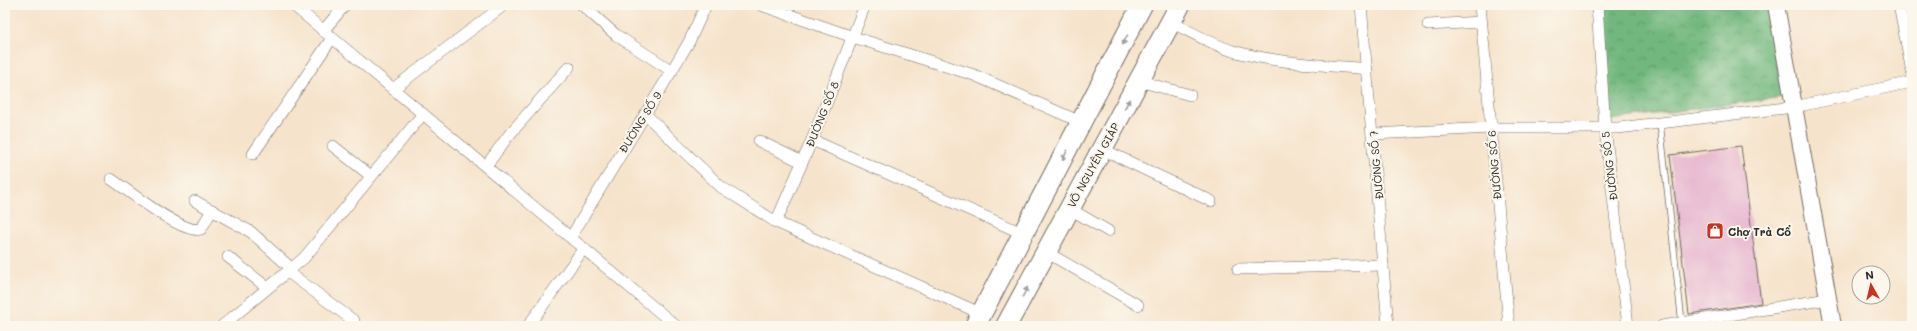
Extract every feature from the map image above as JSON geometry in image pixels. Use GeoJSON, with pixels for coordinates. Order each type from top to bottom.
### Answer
{"type":"FeatureCollection","features":[{"type":"Feature","properties":{"kind":"highway"},"geometry":{"type":"LineString","coordinates":[[979,320],[1083,123],[1142,5]]}},
{"type":"Feature","properties":{"kind":"highway","name":"VÕ NGUYÊN GIÁP"},"geometry":{"type":"LineString","coordinates":[[1009,325],[1046,252],[1180,5]]}},
{"type":"Feature","properties":{"kind":"street"},"geometry":{"type":"LineString","coordinates":[[293,5],[393,90],[572,237],[669,324]]}},
{"type":"Feature","properties":{"kind":"street"},"geometry":{"type":"LineString","coordinates":[[323,31],[345,5]]}},
{"type":"Feature","properties":{"kind":"street"},"geometry":{"type":"LineString","coordinates":[[393,90],[504,5]]}},
{"type":"Feature","properties":{"kind":"street"},"geometry":{"type":"LineString","coordinates":[[582,5],[616,35],[672,71]]}},
{"type":"Feature","properties":{"kind":"street","name":"ĐƯỜNG SỐ 9"},"geometry":{"type":"LineString","coordinates":[[572,237],[672,71],[699,22],[706,5]]}},
{"type":"Feature","properties":{"kind":"street"},"geometry":{"type":"LineString","coordinates":[[761,5],[853,37],[974,75],[1083,123]]}},
{"type":"Feature","properties":{"kind":"street","name":"ĐƯỜNG SỐ 8"},"geometry":{"type":"LineString","coordinates":[[776,222],[812,140],[865,5]]}},
{"type":"Feature","properties":{"kind":"street","name":"ĐƯỜNG SỐ 7"},"geometry":{"type":"LineString","coordinates":[[1361,5],[1388,326]]}},
{"type":"Feature","properties":{"kind":"street","name":"ĐƯỜNG SỐ 6"},"geometry":{"type":"LineString","coordinates":[[1480,5],[1509,326]]}},
{"type":"Feature","properties":{"kind":"street","name":"ĐƯỜNG SỐ 5"},"geometry":{"type":"LineString","coordinates":[[1597,5],[1605,128],[1628,326]]}},
{"type":"Feature","properties":{"kind":"street"},"geometry":{"type":"LineString","coordinates":[[1776,5],[1833,326]]}},
{"type":"Feature","properties":{"kind":"street"},"geometry":{"type":"LineString","coordinates":[[1899,5],[1912,72]]}},
{"type":"Feature","properties":{"kind":"street"},"geometry":{"type":"LineString","coordinates":[[1171,22],[1232,50],[1260,57],[1367,70]]}},
{"type":"Feature","properties":{"kind":"street"},"geometry":{"type":"LineString","coordinates":[[1428,25],[1481,22]]}},
{"type":"Feature","properties":{"kind":"street"},"geometry":{"type":"LineString","coordinates":[[253,154],[332,38]]}},
{"type":"Feature","properties":{"kind":"street"},"geometry":{"type":"LineString","coordinates":[[486,166],[509,136],[568,67]]}},
{"type":"Feature","properties":{"kind":"street"},"geometry":{"type":"LineString","coordinates":[[1139,81],[1190,95]]}},
{"type":"Feature","properties":{"kind":"street"},"geometry":{"type":"LineString","coordinates":[[1373,134],[1491,128],[1605,128],[1660,123],[1794,107],[1912,82]]}},
{"type":"Feature","properties":{"kind":"street"},"geometry":{"type":"LineString","coordinates":[[222,326],[304,258],[370,176],[423,114]]}},
{"type":"Feature","properties":{"kind":"street"},"geometry":{"type":"LineString","coordinates":[[646,114],[721,187],[776,222],[979,320]]}},
{"type":"Feature","properties":{"kind":"street"},"geometry":{"type":"LineString","coordinates":[[812,140],[1024,234]]}},
{"type":"Feature","properties":{"kind":"street"},"geometry":{"type":"LineString","coordinates":[[759,141],[802,162]]}},
{"type":"Feature","properties":{"kind":"street"},"geometry":{"type":"LineString","coordinates":[[333,146],[370,176]]}},
{"type":"Feature","properties":{"kind":"street"},"geometry":{"type":"LineString","coordinates":[[1102,149],[1211,201]]}},
{"type":"Feature","properties":{"kind":"street"},"geometry":{"type":"LineString","coordinates":[[111,179],[169,220],[190,230],[201,229],[212,210]]}},
{"type":"Feature","properties":{"kind":"street"},"geometry":{"type":"LineString","coordinates":[[195,201],[251,232],[290,270],[354,321]]}},
{"type":"Feature","properties":{"kind":"street"},"geometry":{"type":"LineString","coordinates":[[1070,209],[1108,231]]}},
{"type":"Feature","properties":{"kind":"street"},"geometry":{"type":"LineString","coordinates":[[528,326],[584,248]]}},
{"type":"Feature","properties":{"kind":"street"},"geometry":{"type":"LineString","coordinates":[[1046,252],[1138,305]]}},
{"type":"Feature","properties":{"kind":"street"},"geometry":{"type":"LineString","coordinates":[[228,258],[268,288]]}},
{"type":"Feature","properties":{"kind":"street"},"geometry":{"type":"LineString","coordinates":[[1238,269],[1383,265]]}},
{"type":"Feature","properties":{"kind":"street"},"geometry":{"type":"LineString","coordinates":[[1662,326],[1828,299]]}},
{"type":"Feature","properties":{"kind":"lane"},"geometry":{"type":"LineString","coordinates":[[1660,123],[1682,323]]}},
{"type":"Feature","properties":{"kind":"green space"},"geometry":{"type":"Polygon","coordinates":[[[1602,5],[1766,5],[1783,97],[1610,120],[1602,5]]]}},
{"type":"Feature","properties":{"kind":"building","name":"Chợ Trà Cổ"},"geometry":{"type":"Polygon","coordinates":[[[1741,146],[1761,303],[1689,314],[1670,155],[1741,146]]]}},
{"type":"Feature","properties":{"kind":"place","name":"Chợ Trà Cổ"},"geometry":{"type":"Point","coordinates":[1715,231]}}]}
